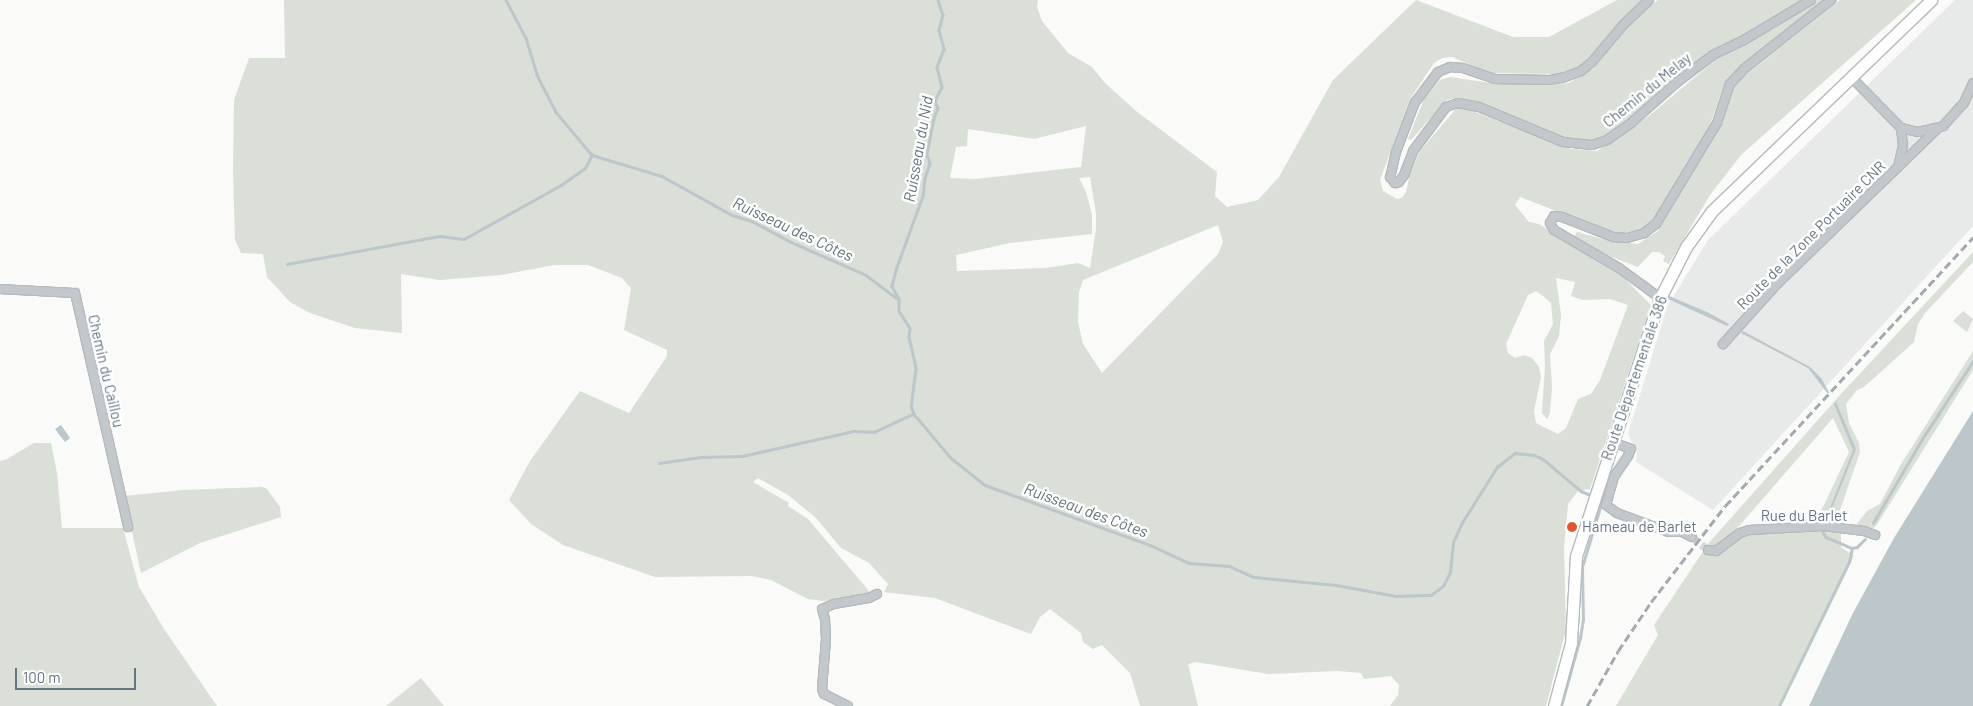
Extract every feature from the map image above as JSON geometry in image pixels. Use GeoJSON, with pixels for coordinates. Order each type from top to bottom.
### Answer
{"type":"FeatureCollection","features":[{"type":"Feature","properties":{"kind":"main road","name":"Route Départementale 386"},"geometry":{"type":"LineString","coordinates":[[1554,706],[1571,643],[1576,556],[1660,298],[1686,247],[1712,211],[1931,0]]}},
{"type":"Feature","properties":{"kind":"street","name":"Chemin du Melay"},"geometry":{"type":"LineString","coordinates":[[1649,0],[1624,24],[1592,62],[1581,71],[1565,77],[1550,80],[1495,78],[1463,68],[1450,67],[1438,72],[1416,102],[1396,152],[1390,177],[1395,183],[1399,182],[1404,175],[1413,151],[1446,107],[1458,103],[1479,107],[1563,142],[1592,145],[1607,140],[1631,123],[1676,83],[1713,55],[1744,40],[1811,0]]}},
{"type":"Feature","properties":{"kind":"street"},"geometry":{"type":"LineString","coordinates":[[1660,298],[1619,268],[1554,230],[1550,223],[1554,216],[1562,216],[1613,237],[1627,238],[1644,233],[1656,224],[1716,123],[1730,84],[1744,69],[1831,0]]}},
{"type":"Feature","properties":{"kind":"street"},"geometry":{"type":"LineString","coordinates":[[1851,77],[1901,128],[1918,132],[1937,129]]}},
{"type":"Feature","properties":{"kind":"street","name":"Route de la Zone Portuaire CNR"},"geometry":{"type":"LineString","coordinates":[[1723,344],[1778,283],[1937,129],[1955,114],[1964,103],[1973,83]]}},
{"type":"Feature","properties":{"kind":"street","name":"Route de la Zone Portuaire CNR"},"geometry":{"type":"LineString","coordinates":[[1898,168],[1903,145],[1901,128]]}},
{"type":"Feature","properties":{"kind":"street","name":"Chemin du Caillou"},"geometry":{"type":"LineString","coordinates":[[0,289],[75,293],[128,527]]}},
{"type":"Feature","properties":{"kind":"street"},"geometry":{"type":"LineString","coordinates":[[1612,442],[1630,449],[1628,456],[1614,476],[1606,505],[1617,513],[1669,532],[1682,532],[1692,537]]}},
{"type":"Feature","properties":{"kind":"street","name":"Rue du Barlet"},"geometry":{"type":"LineString","coordinates":[[1708,550],[1716,551],[1740,532],[1754,529],[1824,526],[1875,534]]}},
{"type":"Feature","properties":{"kind":"street"},"geometry":{"type":"LineString","coordinates":[[848,706],[824,694],[822,689],[826,639],[825,619],[822,609],[834,604],[869,598],[877,594]]}},
{"type":"Feature","properties":{"kind":"shaded area"},"geometry":{"type":"Polygon","coordinates":[[[284,0],[1038,0],[1037,7],[1042,21],[1068,53],[1092,67],[1105,83],[1136,111],[1217,172],[1215,196],[1227,207],[1258,200],[1279,177],[1333,80],[1416,0],[1513,37],[1549,37],[1617,0],[1643,0],[1618,24],[1587,60],[1576,69],[1557,74],[1490,73],[1452,57],[1442,58],[1434,63],[1410,99],[1380,180],[1383,191],[1397,199],[1402,198],[1406,192],[1410,173],[1420,151],[1455,110],[1462,107],[1571,149],[1597,151],[1650,115],[1719,57],[1777,27],[1817,0],[1825,0],[1736,71],[1724,86],[1710,124],[1661,210],[1652,222],[1639,230],[1624,233],[1611,232],[1520,197],[1515,205],[1529,222],[1539,224],[1620,274],[1651,305],[1590,489],[1578,491],[1568,504],[1564,548],[1566,629],[1546,706],[1390,706],[1398,695],[1399,685],[1391,676],[1364,679],[1361,673],[1337,671],[1268,674],[1196,662],[1188,664],[1198,706],[1140,706],[1130,673],[1102,645],[1093,649],[1083,642],[1081,633],[1050,609],[1040,617],[1031,634],[935,598],[884,592],[888,584],[869,563],[841,548],[816,518],[788,495],[758,478],[753,482],[789,503],[788,506],[808,519],[869,591],[868,594],[824,601],[808,599],[771,580],[751,576],[655,577],[563,545],[531,524],[509,500],[530,461],[580,391],[629,413],[667,356],[667,350],[624,330],[631,288],[622,278],[588,265],[554,265],[501,275],[440,280],[401,274],[402,333],[355,328],[310,313],[290,302],[267,277],[263,254],[241,253],[235,240],[233,171],[234,100],[249,58],[285,58],[284,0]],[[1086,126],[1034,139],[968,129],[967,146],[956,147],[950,178],[975,179],[1081,167],[1086,126]],[[1090,177],[1079,178],[1086,192],[1092,215],[1092,234],[1010,243],[956,255],[957,271],[1046,268],[1078,263],[1090,268],[1096,229],[1096,214],[1090,177]],[[1218,225],[1083,280],[1079,292],[1078,322],[1083,344],[1102,373],[1218,254],[1223,242],[1218,225]],[[1556,278],[1561,315],[1559,336],[1550,354],[1552,387],[1550,413],[1547,419],[1542,413],[1545,365],[1544,341],[1553,324],[1551,303],[1536,291],[1528,295],[1506,344],[1508,353],[1515,358],[1524,355],[1532,358],[1539,367],[1541,377],[1534,411],[1536,423],[1558,434],[1566,428],[1578,399],[1591,394],[1600,380],[1628,305],[1610,299],[1583,300],[1571,296],[1575,282],[1556,278]]]}},
{"type":"Feature","properties":{"kind":"shaded area"},"geometry":{"type":"Polygon","coordinates":[[[1658,0],[1805,0],[1745,36],[1716,50],[1685,71],[1611,134],[1600,139],[1565,138],[1455,98],[1447,100],[1411,140],[1408,139],[1424,99],[1440,80],[1450,77],[1491,83],[1569,83],[1594,68],[1637,16],[1658,0]]]}},
{"type":"Feature","properties":{"kind":"shaded area"},"geometry":{"type":"Polygon","coordinates":[[[1840,0],[1916,0],[1741,155],[1710,195],[1669,264],[1663,261],[1665,256],[1659,252],[1652,252],[1638,267],[1593,250],[1574,237],[1577,232],[1607,240],[1638,244],[1658,231],[1721,124],[1730,96],[1738,81],[1840,0]]]}},
{"type":"Feature","properties":{"kind":"shaded area"},"geometry":{"type":"Polygon","coordinates":[[[1955,0],[1973,0],[1973,226],[1713,510],[1636,462],[1637,452],[1628,434],[1667,307],[1708,240],[1955,0]]]}},
{"type":"Feature","properties":{"kind":"shaded area"},"geometry":{"type":"Polygon","coordinates":[[[1973,252],[1973,262],[1925,313],[1918,324],[1914,342],[1864,387],[1857,390],[1846,404],[1849,423],[1859,443],[1860,452],[1835,525],[1813,523],[1813,518],[1822,509],[1849,452],[1833,418],[1740,525],[1716,548],[1711,548],[1707,545],[1840,395],[1973,252]]]}},
{"type":"Feature","properties":{"kind":"shaded area"},"geometry":{"type":"Polygon","coordinates":[[[1667,295],[1729,324],[1727,326],[1666,298],[1667,295]]]}},
{"type":"Feature","properties":{"kind":"shaded area"},"geometry":{"type":"Polygon","coordinates":[[[1963,311],[1973,319],[1967,332],[1953,321],[1963,311]]]}},
{"type":"Feature","properties":{"kind":"shaded area"},"geometry":{"type":"Polygon","coordinates":[[[1743,331],[1810,367],[1821,378],[1829,392],[1828,394],[1808,368],[1741,333],[1743,331]]]}},
{"type":"Feature","properties":{"kind":"shaded area"},"geometry":{"type":"Polygon","coordinates":[[[1973,351],[1973,370],[1876,526],[1873,528],[1856,525],[1867,511],[1880,504],[1901,464],[1973,351]]]}},
{"type":"Feature","properties":{"kind":"shaded area"},"geometry":{"type":"Polygon","coordinates":[[[1836,402],[1856,449],[1826,523],[1824,523],[1853,450],[1834,404],[1836,402]]]}},
{"type":"Feature","properties":{"kind":"shaded area"},"geometry":{"type":"Polygon","coordinates":[[[1973,411],[1973,706],[1809,706],[1853,613],[1894,538],[1973,411]]]}},
{"type":"Feature","properties":{"kind":"shaded area"},"geometry":{"type":"Polygon","coordinates":[[[61,425],[70,438],[65,442],[55,429],[61,425]]]}},
{"type":"Feature","properties":{"kind":"shaded area"},"geometry":{"type":"Polygon","coordinates":[[[34,443],[51,443],[57,473],[62,528],[123,528],[139,587],[164,629],[217,706],[0,706],[0,461],[7,459],[34,443]]]}},
{"type":"Feature","properties":{"kind":"shaded area"},"geometry":{"type":"Polygon","coordinates":[[[266,488],[280,507],[281,517],[200,543],[141,573],[124,496],[183,490],[266,488]]]}},
{"type":"Feature","properties":{"kind":"shaded area"},"geometry":{"type":"Polygon","coordinates":[[[1819,530],[1841,532],[1841,547],[1854,556],[1781,706],[1616,706],[1658,635],[1654,625],[1704,550],[1718,554],[1738,538],[1748,533],[1819,530]]]}},
{"type":"Feature","properties":{"kind":"shaded area"},"geometry":{"type":"Polygon","coordinates":[[[421,678],[444,706],[386,706],[421,678]]]}},
{"type":"Feature","properties":{"kind":"waterway","name":"Ruisseau des Côtes"},"geometry":{"type":"LineString","coordinates":[[506,0],[526,38],[537,75],[556,112],[592,155],[662,176],[732,215],[752,221],[791,242],[866,275],[897,298]]}},
{"type":"Feature","properties":{"kind":"waterway","name":"Ruisseau des Côtes"},"geometry":{"type":"LineString","coordinates":[[938,0],[943,15],[939,30],[944,49],[937,67],[942,87],[935,101],[938,108],[934,118],[927,155],[930,163],[925,178],[923,196],[892,286],[899,299],[899,311],[910,328],[909,337],[916,368],[911,406],[914,414],[951,458],[985,485],[1150,545],[1189,563],[1229,566],[1254,577],[1336,585],[1396,596],[1431,595],[1443,586],[1450,572],[1453,542],[1463,521],[1497,467],[1515,453],[1534,455],[1543,459],[1581,491],[1593,496]]}},
{"type":"Feature","properties":{"kind":"waterway"},"geometry":{"type":"LineString","coordinates":[[287,264],[440,236],[464,239],[561,185],[585,168],[592,155]]}},
{"type":"Feature","properties":{"kind":"waterway"},"geometry":{"type":"LineString","coordinates":[[1873,523],[1922,439],[1973,361]]}},
{"type":"Feature","properties":{"kind":"waterway"},"geometry":{"type":"LineString","coordinates":[[659,463],[701,457],[742,456],[854,431],[874,432],[913,414]]}},
{"type":"Feature","properties":{"kind":"waterway","name":"Ruisseau des Côtes"},"geometry":{"type":"LineString","coordinates":[[1561,706],[1580,638],[1583,620],[1582,567],[1601,504],[1601,499],[1598,498]]}},
{"type":"Feature","properties":{"kind":"waterway"},"geometry":{"type":"LineString","coordinates":[[1823,532],[1826,537],[1852,548],[1857,547],[1865,539]]}},
{"type":"Feature","properties":{"kind":"waterway"},"geometry":{"type":"LineString","coordinates":[[1779,706],[1849,562],[1852,548]]}},
{"type":"Feature","properties":{"kind":"tunnel"},"geometry":{"type":"LineString","coordinates":[[1692,537],[1708,550]]}},
{"type":"Feature","properties":{"kind":"railway"},"geometry":{"type":"LineString","coordinates":[[1587,706],[1618,651],[1651,602],[1725,506],[1973,237]]}},
{"type":"Feature","properties":{"kind":"place","name":"Hameau de Barlet"},"geometry":{"type":"Point","coordinates":[1572,527]}},
{"type":"Feature","properties":{"kind":"water label","name":"Ruisseau du Nid"},"geometry":{"type":"Point","coordinates":[918,149]}}]}
